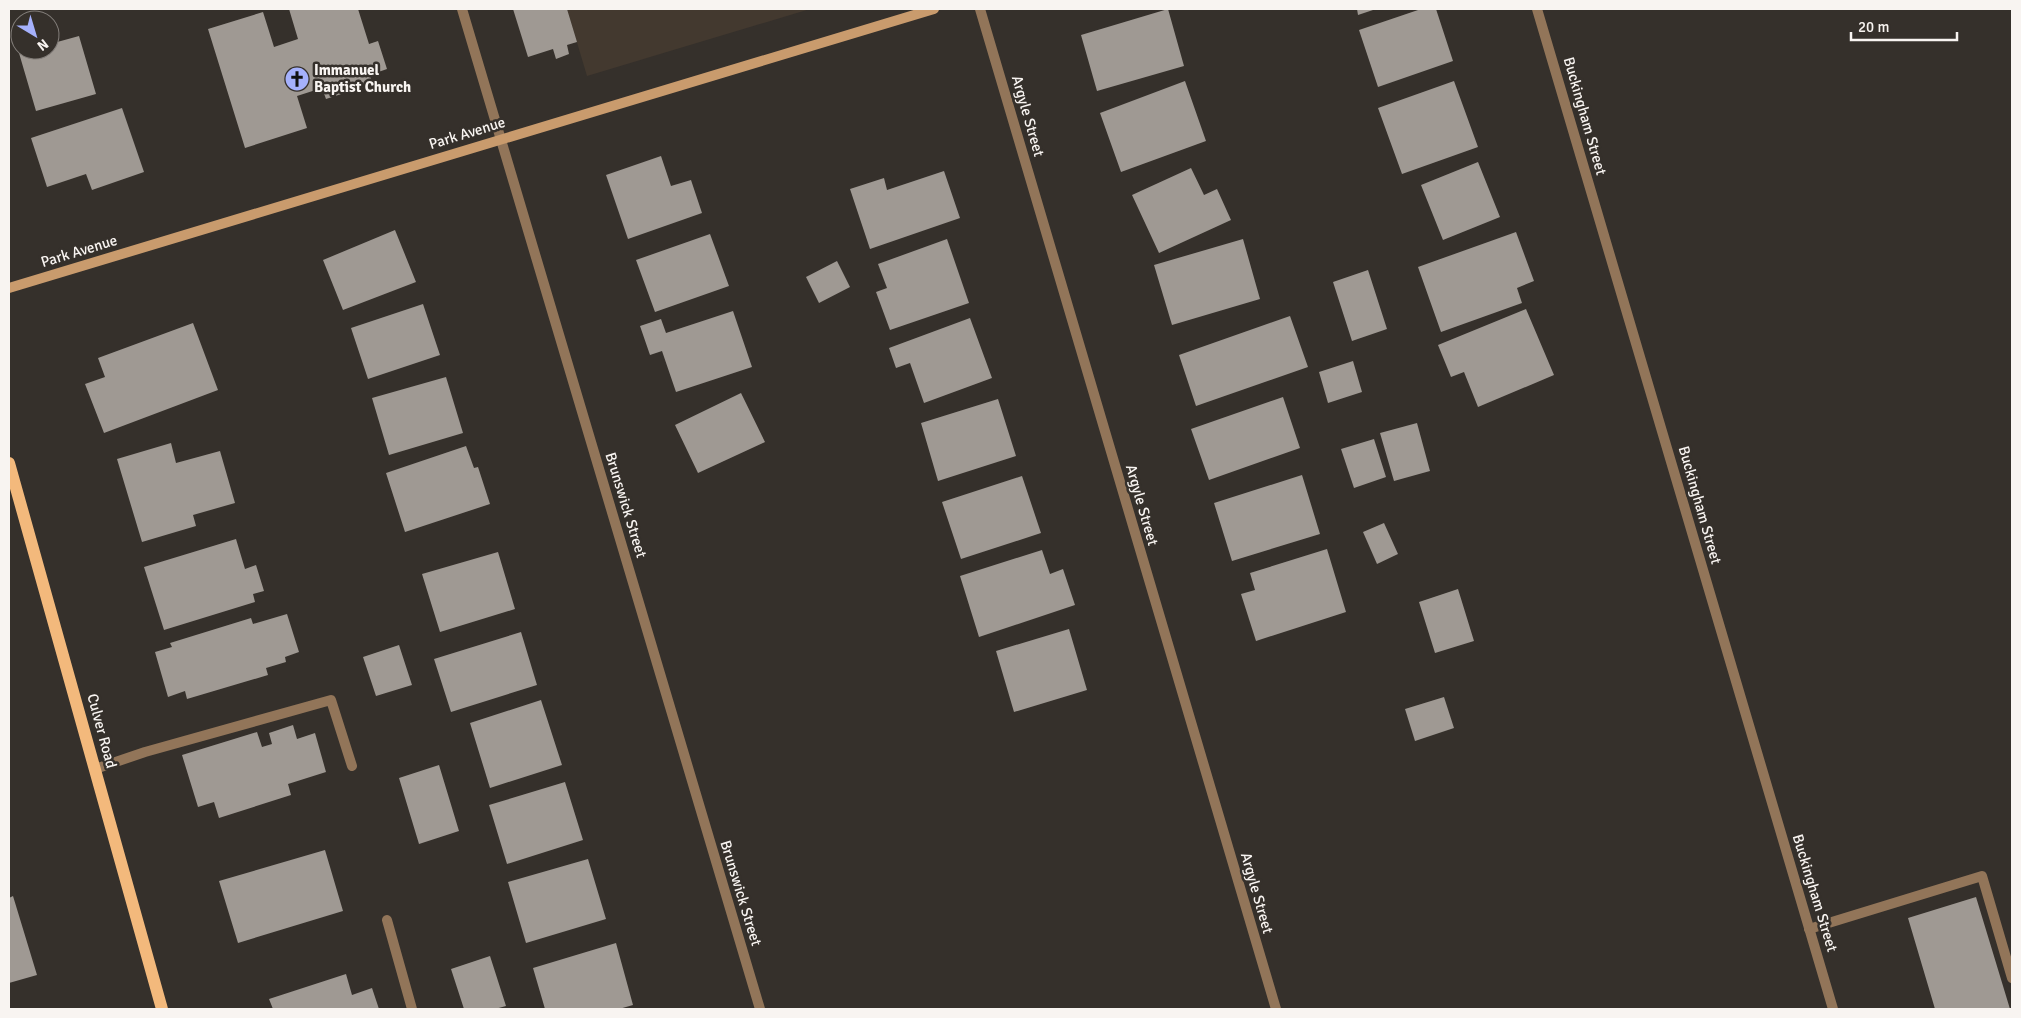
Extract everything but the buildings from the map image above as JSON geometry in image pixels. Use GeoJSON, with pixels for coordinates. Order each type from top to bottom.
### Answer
{"type":"FeatureCollection","features":[{"type":"Feature","properties":{"kind":"main road","name":"Culver Road"},"geometry":{"type":"LineString","coordinates":[[9,463],[162,1009]]}},
{"type":"Feature","properties":{"kind":"street","name":"Brunswick Street"},"geometry":{"type":"LineString","coordinates":[[462,9],[760,1009]]}},
{"type":"Feature","properties":{"kind":"street","name":"Park Avenue"},"geometry":{"type":"LineString","coordinates":[[9,288],[934,9]]}},
{"type":"Feature","properties":{"kind":"street","name":"Argyle Street"},"geometry":{"type":"LineString","coordinates":[[980,9],[1276,1009]]}},
{"type":"Feature","properties":{"kind":"street","name":"Buckingham Street"},"geometry":{"type":"LineString","coordinates":[[1537,9],[1833,1009]]}},
{"type":"Feature","properties":{"kind":"street"},"geometry":{"type":"LineString","coordinates":[[95,768],[331,700],[352,766]]}},
{"type":"Feature","properties":{"kind":"street"},"geometry":{"type":"LineString","coordinates":[[1809,929],[1982,876],[2012,978]]}},
{"type":"Feature","properties":{"kind":"street"},"geometry":{"type":"LineString","coordinates":[[387,920],[412,1009]]}},
{"type":"Feature","properties":{"kind":"shaded area"},"geometry":{"type":"Polygon","coordinates":[[[567,9],[810,9],[587,76],[567,9]]]}},
{"type":"Feature","properties":{"kind":"place","name":"Immanuel Baptist Church"},"geometry":{"type":"Point","coordinates":[297,79]}}]}
